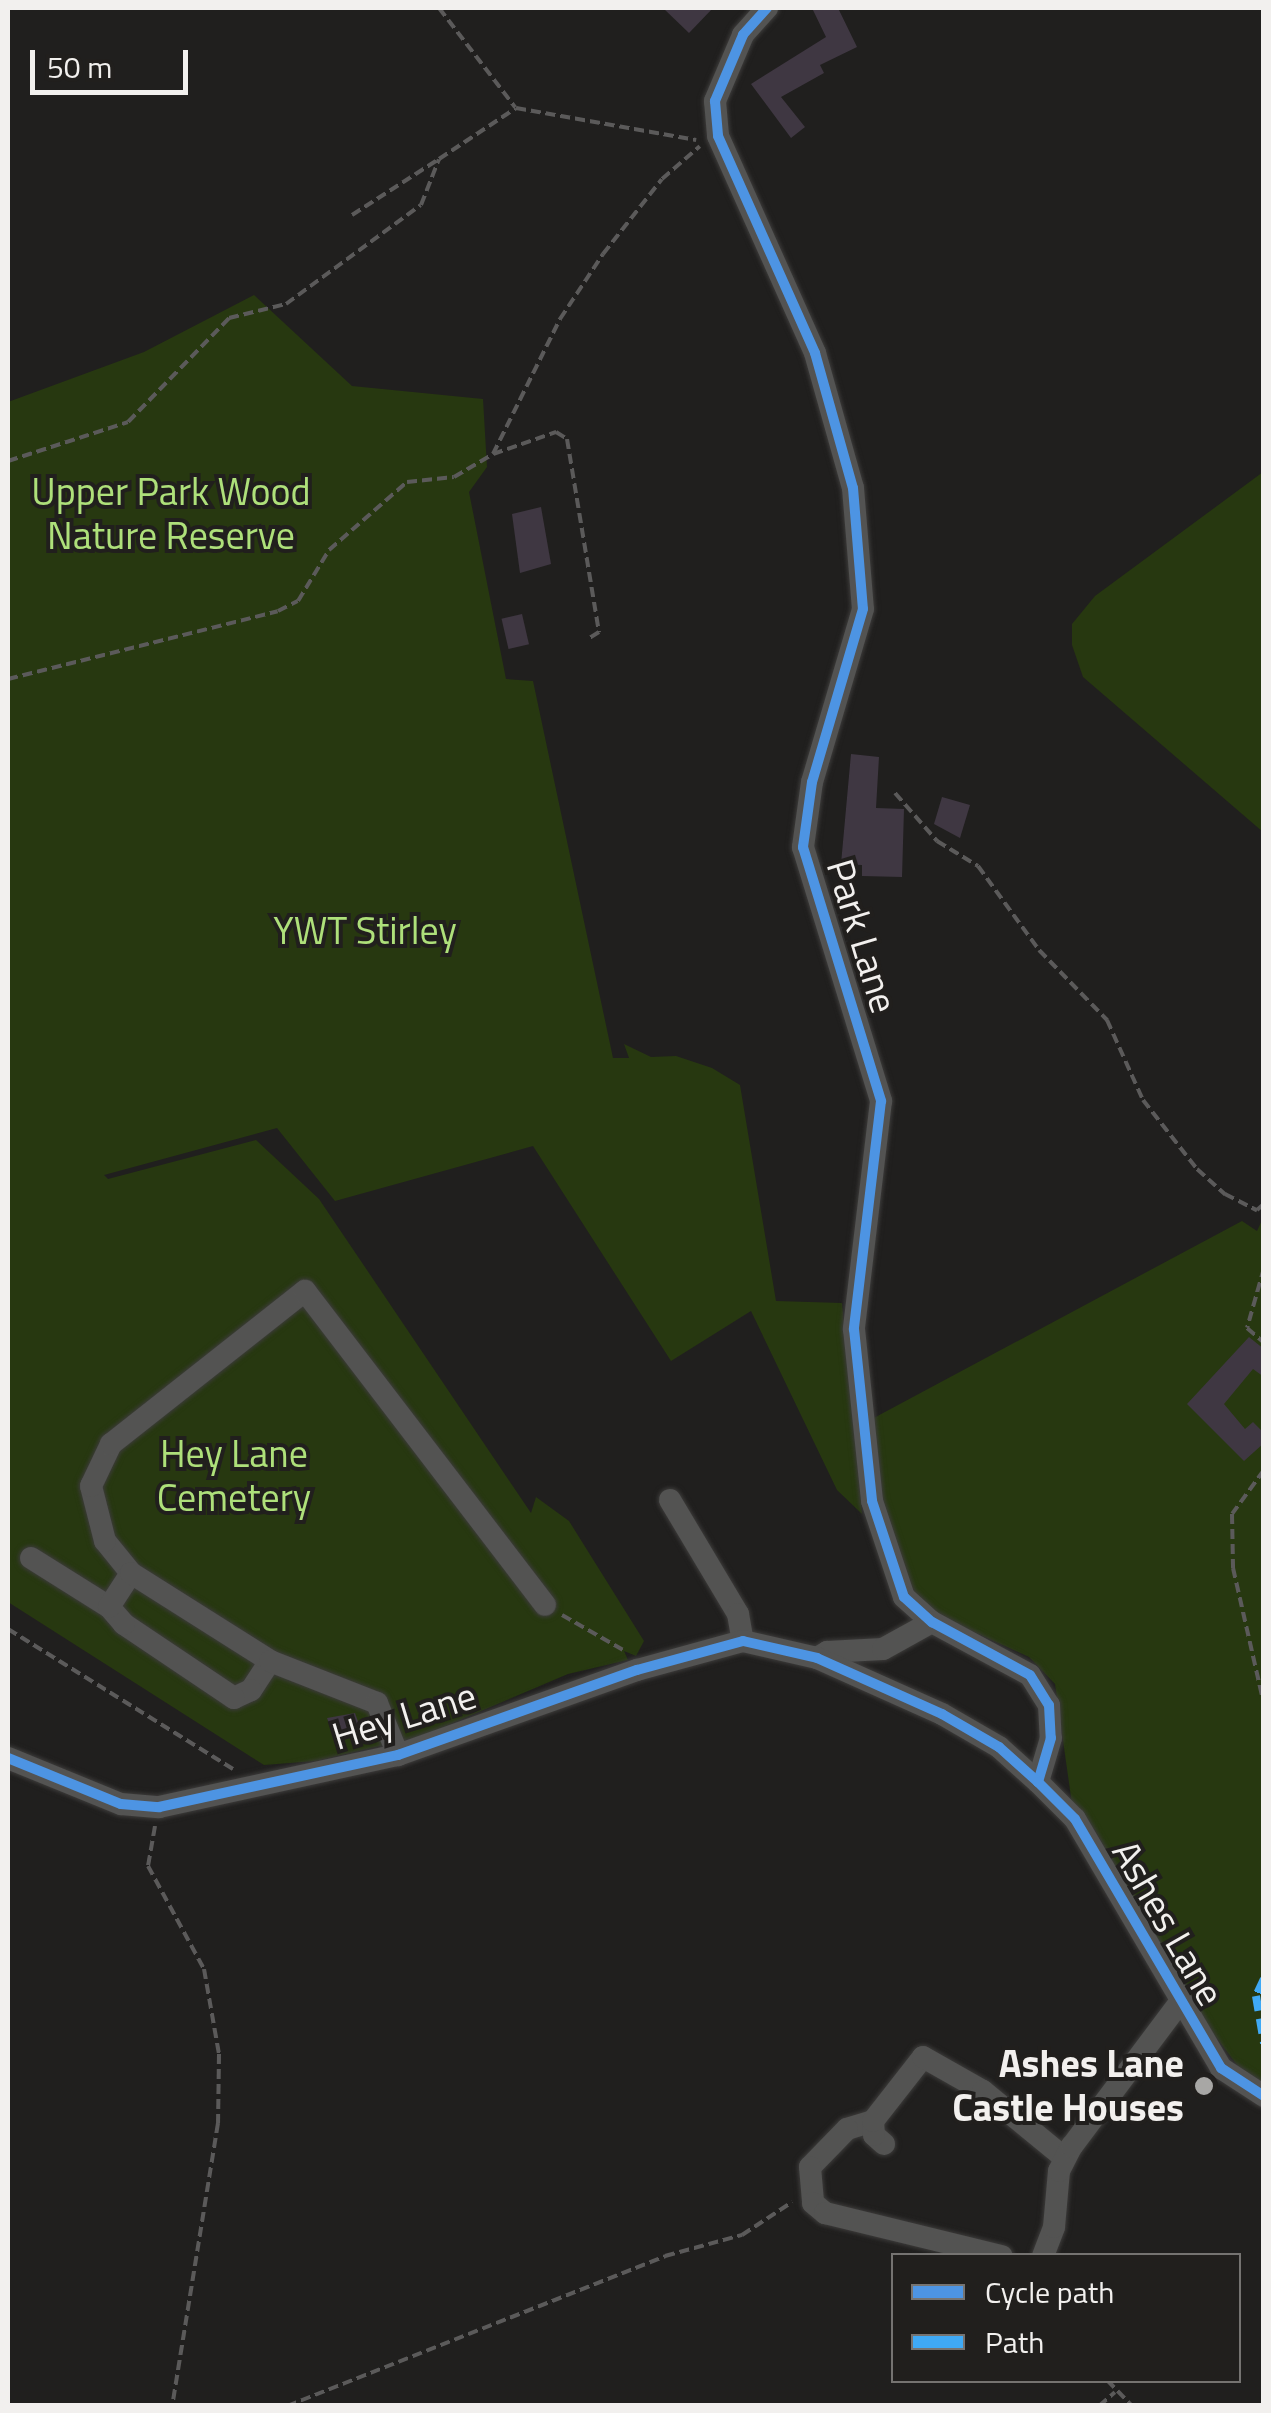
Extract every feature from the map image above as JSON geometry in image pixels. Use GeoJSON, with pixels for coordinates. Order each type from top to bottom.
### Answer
{"type":"FeatureCollection","features":[{"type":"Feature","properties":{"kind":"street","name":"Park Lane"},"geometry":{"type":"LineString","coordinates":[[767,8],[744,35],[716,101],[718,136],[815,354],[853,488],[863,610],[812,782],[803,847],[881,1101],[854,1330],[872,1500],[904,1597],[932,1622],[1030,1674],[1048,1705],[1052,1738],[1038,1782]]}},
{"type":"Feature","properties":{"kind":"street"},"geometry":{"type":"LineString","coordinates":[[398,1755],[377,1704],[270,1661],[131,1573],[104,1541],[91,1486],[111,1444],[305,1291],[545,1605]]}},
{"type":"Feature","properties":{"kind":"street"},"geometry":{"type":"LineString","coordinates":[[670,1500],[738,1614],[743,1641]]}},
{"type":"Feature","properties":{"kind":"street"},"geometry":{"type":"LineString","coordinates":[[31,1558],[110,1608],[124,1624],[234,1698],[251,1690],[270,1661]]}},
{"type":"Feature","properties":{"kind":"street"},"geometry":{"type":"LineString","coordinates":[[110,1608],[131,1573]]}},
{"type":"Feature","properties":{"kind":"street"},"geometry":{"type":"LineString","coordinates":[[817,1658],[826,1652],[884,1649],[932,1622]]}},
{"type":"Feature","properties":{"kind":"street","name":"Hey Lane"},"geometry":{"type":"LineString","coordinates":[[8,1758],[121,1804],[159,1806],[398,1755],[637,1670],[743,1641],[817,1658]]}},
{"type":"Feature","properties":{"kind":"street","name":"Ashes Lane"},"geometry":{"type":"LineString","coordinates":[[817,1658],[942,1714],[998,1748],[1038,1782],[1075,1820],[1178,2005],[1220,2068],[1264,2096]]}},
{"type":"Feature","properties":{"kind":"street"},"geometry":{"type":"LineString","coordinates":[[1044,2253],[1066,2158],[1178,2005]]}},
{"type":"Feature","properties":{"kind":"street"},"geometry":{"type":"LineString","coordinates":[[989,2253],[825,2214],[813,2203],[810,2167],[847,2129],[873,2121],[923,2057],[983,2090],[1066,2158]]}},
{"type":"Feature","properties":{"kind":"street"},"geometry":{"type":"LineString","coordinates":[[873,2121],[874,2135],[884,2144]]}},
{"type":"Feature","properties":{"kind":"path"},"geometry":{"type":"LineString","coordinates":[[439,8],[516,108],[705,141],[662,179],[603,254],[560,318],[494,454]]}},
{"type":"Feature","properties":{"kind":"path"},"geometry":{"type":"LineString","coordinates":[[352,215],[516,108]]}},
{"type":"Feature","properties":{"kind":"path"},"geometry":{"type":"LineString","coordinates":[[8,460],[128,422],[229,318],[286,304],[421,205],[439,159]]}},
{"type":"Feature","properties":{"kind":"path"},"geometry":{"type":"LineString","coordinates":[[8,679],[278,610],[298,601],[329,550],[408,482],[454,477],[494,454],[556,432],[567,439],[599,632],[588,639]]}},
{"type":"Feature","properties":{"kind":"path"},"geometry":{"type":"LineString","coordinates":[[895,793],[938,840],[978,866],[1039,950],[1107,1020],[1142,1100],[1198,1169],[1225,1194],[1257,1210],[1264,1204]]}},
{"type":"Feature","properties":{"kind":"path"},"geometry":{"type":"LineString","coordinates":[[1264,1268],[1247,1328],[1264,1343]]}},
{"type":"Feature","properties":{"kind":"path"},"geometry":{"type":"LineString","coordinates":[[1264,1470],[1232,1514],[1233,1568],[1264,1705]]}},
{"type":"Feature","properties":{"kind":"path"},"geometry":{"type":"LineString","coordinates":[[545,1605],[629,1654],[637,1670]]}},
{"type":"Feature","properties":{"kind":"path"},"geometry":{"type":"LineString","coordinates":[[8,1629],[232,1769],[239,1791]]}},
{"type":"Feature","properties":{"kind":"path"},"geometry":{"type":"LineString","coordinates":[[159,1806],[148,1866],[204,1969],[219,2054],[218,2123],[172,2406]]}},
{"type":"Feature","properties":{"kind":"path"},"geometry":{"type":"LineString","coordinates":[[287,2406],[666,2256],[742,2235],[788,2199],[800,2208],[813,2203]]}},
{"type":"Feature","properties":{"kind":"path"},"geometry":{"type":"LineString","coordinates":[[1109,2383],[1132,2406]]}},
{"type":"Feature","properties":{"kind":"path"},"geometry":{"type":"LineString","coordinates":[[1099,2406],[1116,2392]]}},
{"type":"Feature","properties":{"kind":"green space"},"geometry":{"type":"Polygon","coordinates":[[[254,295],[352,386],[483,399],[487,467],[469,492],[506,679],[533,681],[613,1058],[629,1058],[624,1044],[651,1057],[676,1056],[712,1068],[740,1085],[776,1301],[842,1303],[862,1514],[837,1490],[751,1311],[671,1361],[533,1146],[335,1201],[277,1128],[104,1175],[108,1179],[256,1140],[319,1199],[531,1513],[536,1497],[569,1521],[644,1641],[636,1656],[624,1651],[628,1660],[568,1674],[422,1736],[316,1761],[264,1765],[8,1602],[8,402],[144,352],[254,295]]]}},
{"type":"Feature","properties":{"kind":"green space"},"geometry":{"type":"Polygon","coordinates":[[[1263,472],[1263,832],[1083,677],[1072,645],[1072,624],[1095,596],[1263,472]]]}},
{"type":"Feature","properties":{"kind":"green space"},"geometry":{"type":"Polygon","coordinates":[[[1263,1218],[1263,2086],[1237,2065],[1191,2004],[1095,1830],[1072,1804],[1055,1684],[1029,1657],[932,1613],[912,1591],[878,1501],[870,1420],[1242,1221],[1257,1231],[1263,1218]]]}},
{"type":"Feature","properties":{"kind":"building"},"geometry":{"type":"Polygon","coordinates":[[[663,8],[713,8],[689,33],[663,8]]]}},
{"type":"Feature","properties":{"kind":"building"},"geometry":{"type":"Polygon","coordinates":[[[812,8],[838,8],[857,47],[820,65],[824,73],[781,97],[805,127],[791,138],[751,84],[826,37],[812,8]]]}},
{"type":"Feature","properties":{"kind":"building"},"geometry":{"type":"Polygon","coordinates":[[[541,507],[551,564],[520,573],[512,514],[541,507]]]}},
{"type":"Feature","properties":{"kind":"building"},"geometry":{"type":"Polygon","coordinates":[[[522,614],[529,644],[509,649],[502,619],[522,614]]]}},
{"type":"Feature","properties":{"kind":"building"},"geometry":{"type":"Polygon","coordinates":[[[851,754],[879,757],[876,808],[904,809],[902,877],[862,876],[862,865],[841,864],[851,754]]]}},
{"type":"Feature","properties":{"kind":"building"},"geometry":{"type":"Polygon","coordinates":[[[942,797],[970,805],[960,838],[934,824],[942,797]]]}},
{"type":"Feature","properties":{"kind":"building"},"geometry":{"type":"Polygon","coordinates":[[[1249,1337],[1264,1349],[1264,1377],[1253,1369],[1224,1404],[1245,1429],[1253,1422],[1264,1433],[1264,1443],[1244,1461],[1187,1404],[1249,1337]]]}},
{"type":"Feature","properties":{"kind":"building"},"geometry":{"type":"Polygon","coordinates":[[[355,1713],[362,1733],[334,1737],[327,1718],[355,1713]]]}},
{"type":"Feature","properties":{"kind":"marked path"},"geometry":{"type":"LineString","coordinates":[[1264,1979],[1256,1996],[1264,2043]]}},
{"type":"Feature","properties":{"kind":"cycle path"},"geometry":{"type":"LineString","coordinates":[[767,8],[743,35],[715,101],[718,136],[815,353],[853,488],[863,609],[812,782],[803,847],[881,1101],[854,1329],[872,1501],[904,1597],[932,1622],[1030,1675],[1049,1705],[1051,1738],[1038,1782]]}},
{"type":"Feature","properties":{"kind":"cycle path"},"geometry":{"type":"LineString","coordinates":[[8,1758],[121,1804],[159,1807],[398,1755],[637,1670],[743,1641],[817,1658],[942,1714],[999,1747],[1038,1782],[1075,1819],[1221,2068],[1264,2096]]}},
{"type":"Feature","properties":{"kind":"place","name":"Ashes Lane Castle Houses"},"geometry":{"type":"Point","coordinates":[1204,2086]}},
{"type":"Feature","properties":{"kind":"park label","name":"Upper Park Wood Nature Reserve"},"geometry":{"type":"Point","coordinates":[171,514]}},
{"type":"Feature","properties":{"kind":"park label","name":"YWT Stirley"},"geometry":{"type":"Point","coordinates":[365,931]}},
{"type":"Feature","properties":{"kind":"park label","name":"Hey Lane Cemetery"},"geometry":{"type":"Point","coordinates":[234,1476]}}]}
